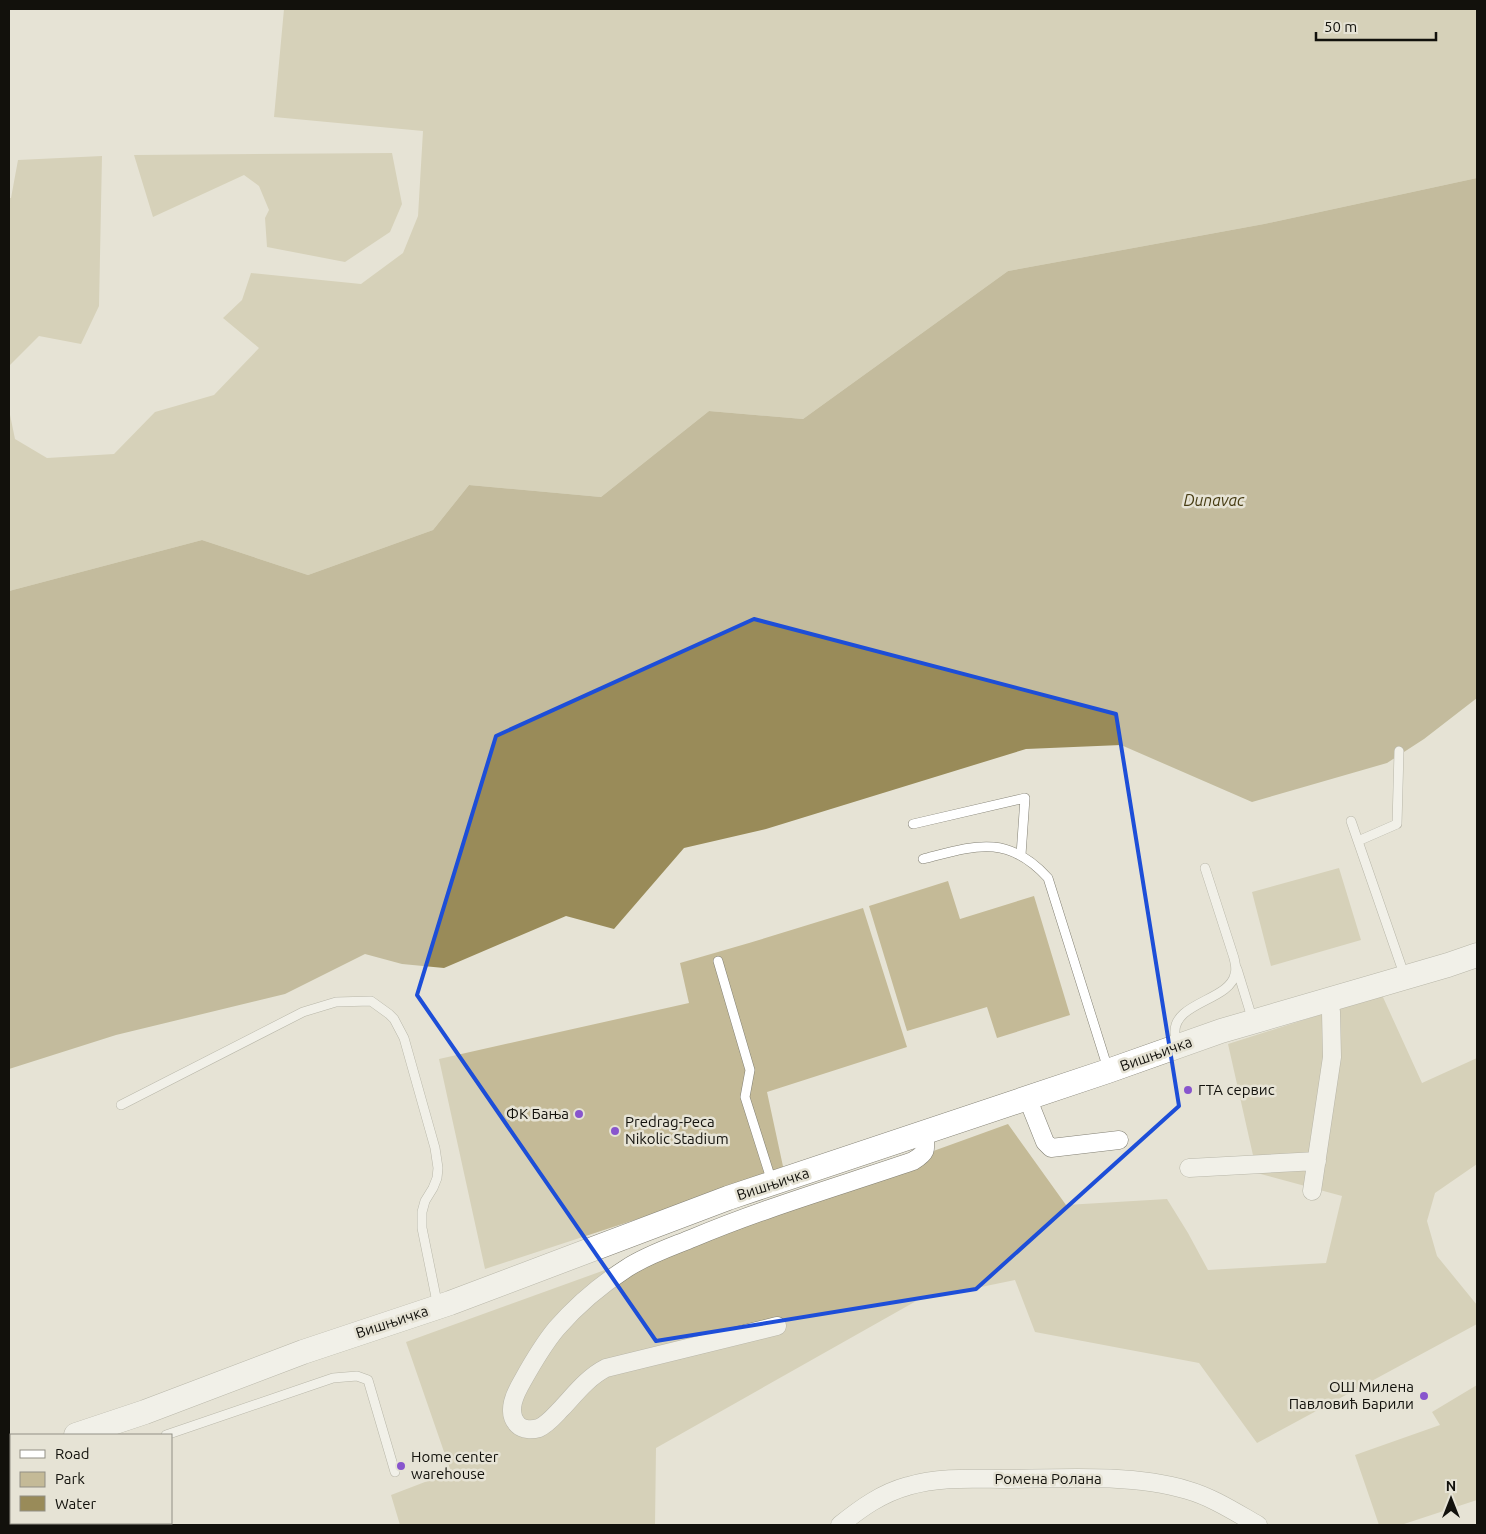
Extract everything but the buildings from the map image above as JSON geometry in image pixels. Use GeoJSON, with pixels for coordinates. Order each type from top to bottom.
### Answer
{"type":"FeatureCollection","features":[{"type":"Feature","properties":{"kind":"street","name":"Вишњичка"},"geometry":{"type":"LineString","coordinates":[[79,1434],[146,1412],[302,1352],[438,1307],[728,1198],[1253,1021],[1448,966],[1477,955]]}},
{"type":"Feature","properties":{"kind":"street"},"geometry":{"type":"LineString","coordinates":[[1312,1192],[1332,1057],[1332,1026],[1328,999]]}},
{"type":"Feature","properties":{"kind":"street"},"geometry":{"type":"LineString","coordinates":[[1027,1097],[1045,1142],[1051,1148],[1119,1140]]}},
{"type":"Feature","properties":{"kind":"street"},"geometry":{"type":"LineString","coordinates":[[777,1326],[606,1368],[597,1372],[551,1419],[538,1428],[523,1428],[513,1419],[512,1410],[515,1395],[544,1345],[564,1321],[613,1277],[644,1258],[719,1227],[914,1161],[924,1154],[926,1147],[924,1133]]}},
{"type":"Feature","properties":{"kind":"street"},"geometry":{"type":"LineString","coordinates":[[1189,1168],[1317,1161]]}},
{"type":"Feature","properties":{"kind":"street","name":"Ромена Ролана"},"geometry":{"type":"LineString","coordinates":[[840,1525],[879,1497],[907,1486],[924,1482],[965,1479],[1060,1478],[1126,1480],[1156,1483],[1187,1490],[1233,1510],[1258,1525]]}},
{"type":"Feature","properties":{"kind":"lane"},"geometry":{"type":"LineString","coordinates":[[1358,841],[1397,824],[1399,751]]}},
{"type":"Feature","properties":{"kind":"lane"},"geometry":{"type":"LineString","coordinates":[[913,824],[1025,798],[1021,855]]}},
{"type":"Feature","properties":{"kind":"lane"},"geometry":{"type":"LineString","coordinates":[[1351,822],[1405,977]]}},
{"type":"Feature","properties":{"kind":"lane"},"geometry":{"type":"LineString","coordinates":[[923,859],[968,847],[1006,848],[1021,855],[1038,867],[1048,878],[1108,1071]]}},
{"type":"Feature","properties":{"kind":"lane"},"geometry":{"type":"LineString","coordinates":[[1205,868],[1253,1021]]}},
{"type":"Feature","properties":{"kind":"lane"},"geometry":{"type":"LineString","coordinates":[[718,962],[750,1070],[745,1097],[773,1184]]}},
{"type":"Feature","properties":{"kind":"lane"},"geometry":{"type":"LineString","coordinates":[[1179,1046],[1175,1034],[1176,1023],[1193,1007],[1219,992],[1230,983],[1235,975],[1236,966]]}},
{"type":"Feature","properties":{"kind":"lane"},"geometry":{"type":"LineString","coordinates":[[121,1106],[303,1012],[336,1002],[371,1001],[389,1014],[400,1028],[435,1148],[438,1168],[437,1178],[422,1212],[422,1228],[438,1307]]}},
{"type":"Feature","properties":{"kind":"lane"},"geometry":{"type":"LineString","coordinates":[[169,1434],[333,1378],[358,1376],[368,1380],[395,1472]]}},
{"type":"Feature","properties":{"kind":"highlighted area"},"geometry":{"type":"Polygon","coordinates":[[[754,619],[1116,714],[1179,1106],[976,1289],[656,1341],[417,995],[496,736],[754,619]]]}},
{"type":"Feature","properties":{"kind":"green space"},"geometry":{"type":"Polygon","coordinates":[[[284,9],[1477,9],[1477,178],[1264,224],[1008,271],[803,419],[709,411],[601,497],[469,485],[433,530],[308,575],[202,540],[9,591],[9,410],[15,439],[47,458],[114,454],[155,412],[214,395],[259,348],[223,318],[242,300],[251,273],[361,284],[403,253],[418,216],[423,131],[274,117],[284,9]]]}},
{"type":"Feature","properties":{"kind":"green space"},"geometry":{"type":"Polygon","coordinates":[[[392,153],[402,204],[390,232],[345,262],[267,247],[265,218],[269,210],[259,186],[244,175],[153,217],[134,155],[392,153]]]}},
{"type":"Feature","properties":{"kind":"green space"},"geometry":{"type":"Polygon","coordinates":[[[102,156],[99,306],[81,344],[39,336],[9,366],[9,198],[11,198],[18,160],[102,156]]]}},
{"type":"Feature","properties":{"kind":"green space"},"geometry":{"type":"Polygon","coordinates":[[[1339,868],[1361,940],[1271,966],[1252,892],[1339,868]]]}},
{"type":"Feature","properties":{"kind":"green space"},"geometry":{"type":"Polygon","coordinates":[[[948,881],[960,919],[1034,896],[1070,1015],[997,1038],[987,1007],[907,1031],[869,906],[948,881]]]}},
{"type":"Feature","properties":{"kind":"green space","name":"Predrag-Peca Nikolic Stadium"},"geometry":{"type":"Polygon","coordinates":[[[863,908],[907,1047],[767,1092],[784,1171],[485,1269],[439,1059],[689,1003],[680,963],[863,908]]]}},
{"type":"Feature","properties":{"kind":"green space"},"geometry":{"type":"Polygon","coordinates":[[[1382,995],[1422,1083],[1477,1058],[1477,1164],[1435,1193],[1427,1221],[1437,1256],[1477,1305],[1477,1324],[1257,1443],[1199,1363],[1035,1332],[1015,1280],[918,1300],[656,1448],[655,1525],[400,1525],[391,1495],[451,1472],[406,1342],[1008,1124],[1066,1205],[1167,1199],[1208,1270],[1326,1263],[1342,1196],[1257,1173],[1228,1044],[1382,995]]]}},
{"type":"Feature","properties":{"kind":"green space"},"geometry":{"type":"Polygon","coordinates":[[[1477,1385],[1477,1500],[1401,1525],[1379,1525],[1355,1455],[1440,1425],[1432,1412],[1477,1385]]]}},
{"type":"Feature","properties":{"kind":"water","name":"Dunavac"},"geometry":{"type":"Polygon","coordinates":[[[1477,178],[1477,698],[1424,739],[1387,763],[1252,802],[1121,745],[1026,749],[766,829],[684,848],[614,929],[566,916],[444,968],[402,964],[365,954],[285,994],[116,1035],[9,1069],[9,591],[202,540],[308,575],[433,530],[469,485],[601,497],[709,411],[803,419],[1008,271],[1264,224],[1477,178]]]}},
{"type":"Feature","properties":{"kind":"place","name":"ГТА сервис"},"geometry":{"type":"Point","coordinates":[1188,1090]}},
{"type":"Feature","properties":{"kind":"place","name":"ФК Бања"},"geometry":{"type":"Point","coordinates":[579,1114]}},
{"type":"Feature","properties":{"kind":"place","name":"Predrag-Peca Nikolic Stadium"},"geometry":{"type":"Point","coordinates":[615,1131]}},
{"type":"Feature","properties":{"kind":"place","name":"ОШ Милена Павловић Барили"},"geometry":{"type":"Point","coordinates":[1424,1396]}},
{"type":"Feature","properties":{"kind":"place","name":"Home center warehouse"},"geometry":{"type":"Point","coordinates":[401,1466]}}]}
